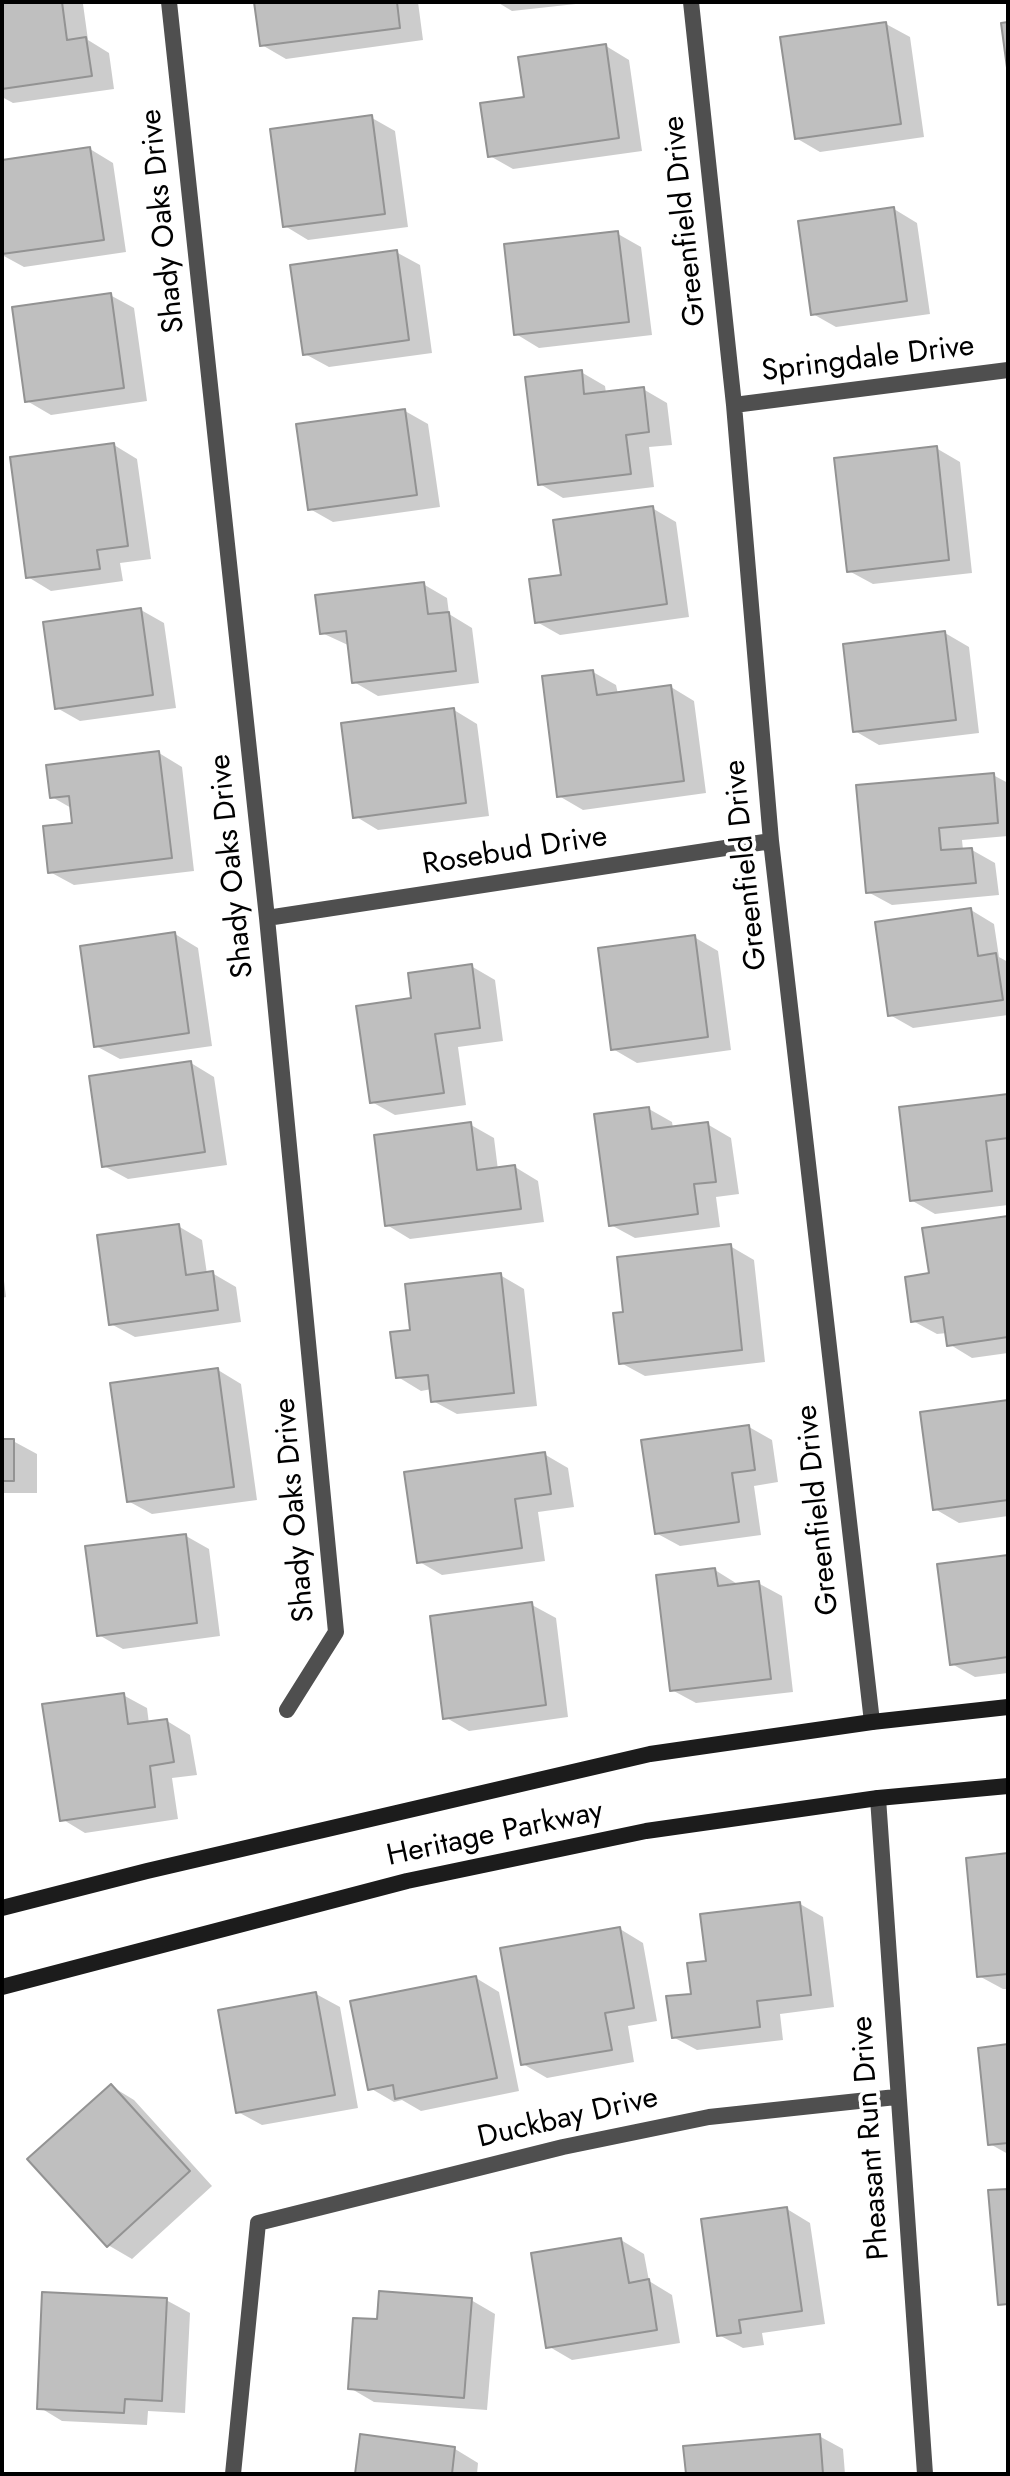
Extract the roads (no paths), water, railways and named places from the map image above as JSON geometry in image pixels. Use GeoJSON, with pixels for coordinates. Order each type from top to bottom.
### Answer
{"type":"FeatureCollection","features":[{"type":"Feature","properties":{"kind":"main road","name":"Heritage Parkway"},"geometry":{"type":"LineString","coordinates":[[2,1908],[147,1871],[650,1754],[872,1722],[1008,1707]]}},
{"type":"Feature","properties":{"kind":"main road","name":"Heritage Parkway"},"geometry":{"type":"LineString","coordinates":[[2,1987],[407,1881],[646,1831],[878,1798],[1008,1786]]}},
{"type":"Feature","properties":{"kind":"street","name":"Shady Oaks Drive"},"geometry":{"type":"LineString","coordinates":[[169,2],[267,918],[336,1632],[287,1710]]}},
{"type":"Feature","properties":{"kind":"street","name":"Greenfield Drive"},"geometry":{"type":"LineString","coordinates":[[691,2],[734,405],[771,841],[872,1722]]}},
{"type":"Feature","properties":{"kind":"street","name":"Springdale Drive"},"geometry":{"type":"LineString","coordinates":[[734,405],[1008,370]]}},
{"type":"Feature","properties":{"kind":"street","name":"Rosebud Drive"},"geometry":{"type":"LineString","coordinates":[[267,918],[771,841]]}},
{"type":"Feature","properties":{"kind":"street","name":"Pheasant Run Drive"},"geometry":{"type":"LineString","coordinates":[[878,1798],[896,2097],[925,2474]]}},
{"type":"Feature","properties":{"kind":"street","name":"Duckbay Drive"},"geometry":{"type":"LineString","coordinates":[[233,2474],[258,2223],[563,2147],[709,2117],[896,2097]]}}]}
